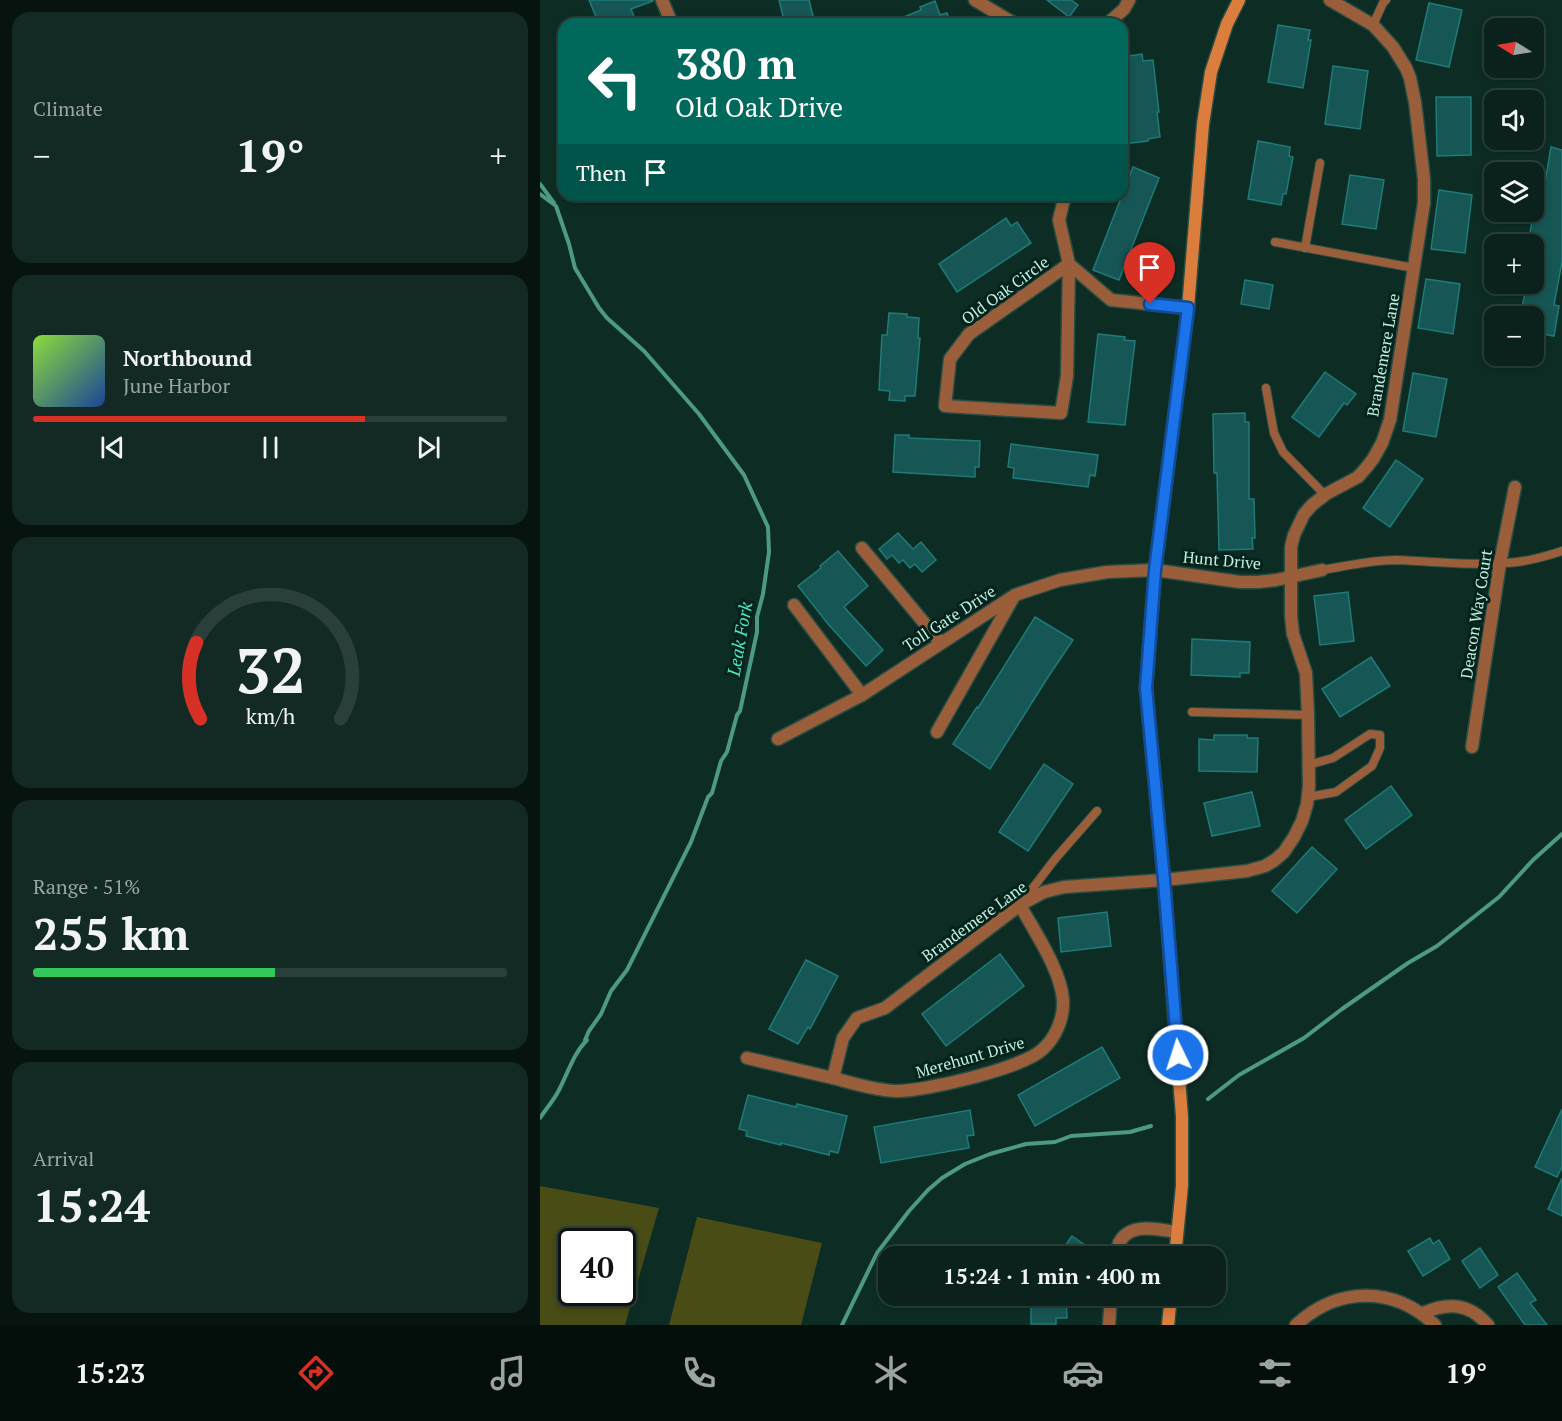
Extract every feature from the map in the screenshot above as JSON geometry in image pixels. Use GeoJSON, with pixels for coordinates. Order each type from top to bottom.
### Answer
{"type":"FeatureCollection","features":[{"type":"Feature","properties":{"kind":"street"},"geometry":{"type":"LineString","coordinates":[[662,0],[670,18]]}},
{"type":"Feature","properties":{"kind":"street"},"geometry":{"type":"LineString","coordinates":[[975,0],[1005,18]]}},
{"type":"Feature","properties":{"kind":"street"},"geometry":{"type":"LineString","coordinates":[[1114,18],[1124,9],[1129,0]]}},
{"type":"Feature","properties":{"kind":"street"},"geometry":{"type":"LineString","coordinates":[[1176,1246],[1182,1186],[1182,1117],[1164,880],[1146,688],[1155,570],[1188,308],[1203,124],[1211,72],[1227,24],[1239,0]]}},
{"type":"Feature","properties":{"kind":"street","name":"Brandemere Lane"},"geometry":{"type":"LineString","coordinates":[[833,1078],[843,1038],[857,1018],[885,1008],[1020,905],[1044,892],[1064,887],[1164,880],[1247,871],[1265,866],[1284,852],[1302,821],[1308,796],[1308,714],[1306,673],[1293,633],[1291,616],[1291,547],[1304,514],[1325,495],[1358,477],[1374,459],[1382,443],[1390,420],[1424,202],[1424,179],[1415,102],[1406,68],[1393,47],[1373,25],[1330,0]]}},
{"type":"Feature","properties":{"kind":"street"},"geometry":{"type":"LineString","coordinates":[[1064,201],[1059,220],[1069,264],[1111,300],[1188,308]]}},
{"type":"Feature","properties":{"kind":"street","name":"Old Oak Circle"},"geometry":{"type":"LineString","coordinates":[[1069,264],[1067,376],[1061,413],[945,406],[950,359],[969,334],[1069,264]]}},
{"type":"Feature","properties":{"kind":"street","name":"Deacon Way Court"},"geometry":{"type":"LineString","coordinates":[[1472,747],[1500,563],[1515,487]]}},
{"type":"Feature","properties":{"kind":"street"},"geometry":{"type":"LineString","coordinates":[[862,548],[941,643]]}},
{"type":"Feature","properties":{"kind":"street","name":"Hunt Drive"},"geometry":{"type":"LineString","coordinates":[[1155,570],[1240,582],[1258,582],[1322,570]]}},
{"type":"Feature","properties":{"kind":"street","name":"Toll Gate Drive"},"geometry":{"type":"LineString","coordinates":[[778,739],[862,695],[1015,595],[1083,575],[1155,570]]}},
{"type":"Feature","properties":{"kind":"street"},"geometry":{"type":"LineString","coordinates":[[938,732],[1015,595]]}},
{"type":"Feature","properties":{"kind":"street"},"geometry":{"type":"LineString","coordinates":[[794,605],[862,695]]}},
{"type":"Feature","properties":{"kind":"street","name":"Merehunt Drive"},"geometry":{"type":"LineString","coordinates":[[747,1058],[871,1088],[894,1091],[948,1084],[1033,1057],[1042,1050],[1057,1031],[1064,1002],[1061,984],[1020,905]]}},
{"type":"Feature","properties":{"kind":"street"},"geometry":{"type":"LineString","coordinates":[[1119,1246],[1126,1233],[1144,1228],[1177,1232]]}},
{"type":"Feature","properties":{"kind":"street"},"geometry":{"type":"LineString","coordinates":[[1296,1325],[1320,1307],[1336,1300],[1371,1295],[1407,1304],[1423,1313],[1435,1325]]}},
{"type":"Feature","properties":{"kind":"street"},"geometry":{"type":"LineString","coordinates":[[1109,1325],[1110,1306]]}},
{"type":"Feature","properties":{"kind":"street"},"geometry":{"type":"LineString","coordinates":[[1168,1325],[1170,1306]]}},
{"type":"Feature","properties":{"kind":"street"},"geometry":{"type":"LineString","coordinates":[[1423,1313],[1435,1308],[1459,1306],[1471,1310],[1488,1325]]}},
{"type":"Feature","properties":{"kind":"lane"},"geometry":{"type":"LineString","coordinates":[[1373,25],[1386,0]]}},
{"type":"Feature","properties":{"kind":"lane"},"geometry":{"type":"LineString","coordinates":[[1305,248],[1320,163]]}},
{"type":"Feature","properties":{"kind":"lane"},"geometry":{"type":"LineString","coordinates":[[1275,242],[1414,268]]}},
{"type":"Feature","properties":{"kind":"lane"},"geometry":{"type":"LineString","coordinates":[[1266,388],[1274,433],[1283,452],[1325,495]]}},
{"type":"Feature","properties":{"kind":"lane"},"geometry":{"type":"LineString","coordinates":[[1322,570],[1396,560],[1500,563],[1535,559],[1562,551]]}},
{"type":"Feature","properties":{"kind":"lane"},"geometry":{"type":"LineString","coordinates":[[1192,712],[1308,714]]}},
{"type":"Feature","properties":{"kind":"lane"},"geometry":{"type":"LineString","coordinates":[[1308,765],[1333,758],[1370,734],[1380,735],[1380,748],[1372,766],[1336,792],[1308,796]]}},
{"type":"Feature","properties":{"kind":"lane"},"geometry":{"type":"LineString","coordinates":[[1020,905],[1097,810]]}},
{"type":"Feature","properties":{"kind":"shaded area"},"geometry":{"type":"Polygon","coordinates":[[[540,1186],[659,1208],[636,1287],[636,1228],[558,1228],[558,1306],[631,1306],[625,1325],[540,1325],[540,1186]]]}},
{"type":"Feature","properties":{"kind":"shaded area"},"geometry":{"type":"Polygon","coordinates":[[[697,1217],[822,1243],[801,1325],[669,1325],[697,1217]]]}},
{"type":"Feature","properties":{"kind":"building"},"geometry":{"type":"Polygon","coordinates":[[[589,0],[653,0],[631,9],[635,18],[596,18],[589,0]]]}},
{"type":"Feature","properties":{"kind":"building"},"geometry":{"type":"Polygon","coordinates":[[[779,0],[809,0],[814,18],[784,18],[779,0]]]}},
{"type":"Feature","properties":{"kind":"building"},"geometry":{"type":"Polygon","coordinates":[[[1047,0],[1071,0],[1078,5],[1069,17],[1047,0]]]}},
{"type":"Feature","properties":{"kind":"building"},"geometry":{"type":"Polygon","coordinates":[[[935,1],[940,15],[947,13],[949,18],[902,18],[921,10],[920,7],[935,1]]]}},
{"type":"Feature","properties":{"kind":"building"},"geometry":{"type":"Polygon","coordinates":[[[1429,3],[1462,10],[1449,67],[1416,60],[1429,3]]]}},
{"type":"Feature","properties":{"kind":"building"},"geometry":{"type":"Polygon","coordinates":[[[1278,25],[1310,30],[1308,40],[1311,40],[1303,88],[1268,82],[1278,25]]]}},
{"type":"Feature","properties":{"kind":"building"},"geometry":{"type":"Polygon","coordinates":[[[1142,54],[1143,61],[1153,60],[1160,137],[1128,143],[1128,56],[1142,54]]]}},
{"type":"Feature","properties":{"kind":"building"},"geometry":{"type":"Polygon","coordinates":[[[1333,66],[1368,71],[1360,129],[1325,124],[1333,66]]]}},
{"type":"Feature","properties":{"kind":"building"},"geometry":{"type":"Polygon","coordinates":[[[1436,97],[1471,97],[1471,155],[1437,156],[1436,97]]]}},
{"type":"Feature","properties":{"kind":"building"},"geometry":{"type":"Polygon","coordinates":[[[1258,141],[1290,147],[1289,156],[1293,157],[1286,194],[1283,194],[1281,205],[1248,199],[1258,141]]]}},
{"type":"Feature","properties":{"kind":"building"},"geometry":{"type":"Polygon","coordinates":[[[1551,147],[1562,150],[1562,262],[1554,305],[1559,306],[1554,336],[1544,334],[1544,306],[1522,306],[1525,294],[1544,294],[1544,234],[1530,234],[1532,222],[1544,222],[1544,188],[1551,147]]]}},
{"type":"Feature","properties":{"kind":"building"},"geometry":{"type":"Polygon","coordinates":[[[1133,167],[1159,178],[1119,280],[1093,270],[1120,201],[1128,201],[1128,180],[1133,167]]]}},
{"type":"Feature","properties":{"kind":"building"},"geometry":{"type":"Polygon","coordinates":[[[1350,175],[1384,180],[1376,229],[1342,224],[1350,175]]]}},
{"type":"Feature","properties":{"kind":"building"},"geometry":{"type":"Polygon","coordinates":[[[1439,190],[1472,195],[1465,253],[1431,249],[1439,190]]]}},
{"type":"Feature","properties":{"kind":"building"},"geometry":{"type":"Polygon","coordinates":[[[1006,218],[1011,226],[1017,222],[1031,243],[957,292],[939,264],[1006,218]]]}},
{"type":"Feature","properties":{"kind":"building"},"geometry":{"type":"Polygon","coordinates":[[[1426,279],[1460,284],[1453,334],[1418,328],[1426,279]]]}},
{"type":"Feature","properties":{"kind":"building"},"geometry":{"type":"Polygon","coordinates":[[[1245,280],[1273,285],[1269,309],[1241,304],[1245,280]]]}},
{"type":"Feature","properties":{"kind":"building"},"geometry":{"type":"Polygon","coordinates":[[[889,313],[907,314],[907,317],[919,318],[918,338],[920,338],[915,396],[905,396],[905,401],[889,400],[890,391],[879,390],[882,335],[887,335],[889,313]]]}},
{"type":"Feature","properties":{"kind":"building"},"geometry":{"type":"Polygon","coordinates":[[[1098,334],[1125,337],[1124,340],[1135,341],[1125,425],[1088,422],[1098,334]]]}},
{"type":"Feature","properties":{"kind":"building"},"geometry":{"type":"Polygon","coordinates":[[[1325,372],[1356,394],[1347,405],[1344,403],[1319,437],[1292,417],[1325,372]]]}},
{"type":"Feature","properties":{"kind":"building"},"geometry":{"type":"Polygon","coordinates":[[[1413,373],[1447,379],[1436,437],[1403,431],[1413,373]]]}},
{"type":"Feature","properties":{"kind":"building"},"geometry":{"type":"Polygon","coordinates":[[[1245,413],[1245,422],[1249,422],[1249,499],[1254,499],[1253,549],[1219,550],[1213,414],[1245,413]]]}},
{"type":"Feature","properties":{"kind":"building"},"geometry":{"type":"Polygon","coordinates":[[[895,435],[909,435],[909,438],[980,441],[979,467],[975,467],[975,477],[893,472],[895,435]]]}},
{"type":"Feature","properties":{"kind":"building"},"geometry":{"type":"Polygon","coordinates":[[[1011,444],[1098,455],[1095,476],[1090,475],[1088,487],[1013,478],[1014,468],[1008,467],[1011,444]]]}},
{"type":"Feature","properties":{"kind":"building"},"geometry":{"type":"Polygon","coordinates":[[[1396,460],[1423,479],[1390,527],[1363,508],[1396,460]]]}},
{"type":"Feature","properties":{"kind":"building"},"geometry":{"type":"Polygon","coordinates":[[[898,533],[913,549],[921,542],[936,560],[922,572],[915,564],[910,568],[903,560],[899,563],[892,555],[887,559],[879,549],[898,533]]]}},
{"type":"Feature","properties":{"kind":"building"},"geometry":{"type":"Polygon","coordinates":[[[838,551],[868,586],[844,607],[883,650],[866,666],[798,586],[838,551]]]}},
{"type":"Feature","properties":{"kind":"building"},"geometry":{"type":"Polygon","coordinates":[[[1348,592],[1354,641],[1320,645],[1314,596],[1348,592]]]}},
{"type":"Feature","properties":{"kind":"building"},"geometry":{"type":"Polygon","coordinates":[[[1035,617],[1073,640],[990,769],[953,744],[1035,617]]]}},
{"type":"Feature","properties":{"kind":"building"},"geometry":{"type":"Polygon","coordinates":[[[1192,639],[1250,642],[1249,673],[1240,673],[1240,677],[1191,675],[1192,639]]]}},
{"type":"Feature","properties":{"kind":"building"},"geometry":{"type":"Polygon","coordinates":[[[1371,657],[1390,686],[1340,717],[1322,689],[1371,657]]]}},
{"type":"Feature","properties":{"kind":"building"},"geometry":{"type":"Polygon","coordinates":[[[1214,735],[1247,735],[1247,738],[1258,738],[1257,772],[1199,771],[1199,739],[1214,740],[1214,735]]]}},
{"type":"Feature","properties":{"kind":"building"},"geometry":{"type":"Polygon","coordinates":[[[1044,764],[1073,784],[1028,851],[999,832],[1044,764]]]}},
{"type":"Feature","properties":{"kind":"building"},"geometry":{"type":"Polygon","coordinates":[[[1391,786],[1412,815],[1366,849],[1345,820],[1391,786]]]}},
{"type":"Feature","properties":{"kind":"building"},"geometry":{"type":"Polygon","coordinates":[[[1252,792],[1260,826],[1212,836],[1204,803],[1252,792]]]}},
{"type":"Feature","properties":{"kind":"building"},"geometry":{"type":"Polygon","coordinates":[[[1312,847],[1337,869],[1297,913],[1272,891],[1312,847]]]}},
{"type":"Feature","properties":{"kind":"building"},"geometry":{"type":"Polygon","coordinates":[[[1107,912],[1111,946],[1061,952],[1058,918],[1107,912]]]}},
{"type":"Feature","properties":{"kind":"building"},"geometry":{"type":"Polygon","coordinates":[[[1000,954],[1024,986],[946,1046],[922,1014],[1000,954]]]}},
{"type":"Feature","properties":{"kind":"building"},"geometry":{"type":"Polygon","coordinates":[[[806,960],[838,976],[810,1029],[808,1027],[798,1044],[769,1029],[806,960]]]}},
{"type":"Feature","properties":{"kind":"building"},"geometry":{"type":"Polygon","coordinates":[[[1102,1047],[1120,1078],[1035,1126],[1018,1095],[1102,1047]]]}},
{"type":"Feature","properties":{"kind":"building"},"geometry":{"type":"Polygon","coordinates":[[[748,1095],[847,1116],[838,1153],[830,1151],[829,1155],[746,1136],[747,1131],[739,1129],[748,1095]]]}},
{"type":"Feature","properties":{"kind":"building"},"geometry":{"type":"Polygon","coordinates":[[[1562,1109],[1562,1167],[1557,1177],[1535,1167],[1562,1109]]]}},
{"type":"Feature","properties":{"kind":"building"},"geometry":{"type":"Polygon","coordinates":[[[970,1110],[974,1135],[967,1136],[969,1148],[881,1163],[874,1127],[970,1110]]]}},
{"type":"Feature","properties":{"kind":"building"},"geometry":{"type":"Polygon","coordinates":[[[1562,1178],[1562,1216],[1548,1209],[1562,1178]]]}},
{"type":"Feature","properties":{"kind":"building"},"geometry":{"type":"Polygon","coordinates":[[[1072,1236],[1086,1246],[1065,1246],[1072,1236]]]}},
{"type":"Feature","properties":{"kind":"building"},"geometry":{"type":"Polygon","coordinates":[[[1430,1238],[1433,1244],[1439,1240],[1450,1259],[1423,1276],[1408,1251],[1430,1238]]]}},
{"type":"Feature","properties":{"kind":"building"},"geometry":{"type":"Polygon","coordinates":[[[1480,1248],[1498,1275],[1480,1288],[1462,1261],[1480,1248]]]}},
{"type":"Feature","properties":{"kind":"building"},"geometry":{"type":"Polygon","coordinates":[[[1517,1273],[1536,1300],[1530,1303],[1547,1325],[1525,1325],[1498,1287],[1517,1273]]]}},
{"type":"Feature","properties":{"kind":"building"},"geometry":{"type":"Polygon","coordinates":[[[1031,1306],[1066,1306],[1067,1318],[1056,1318],[1056,1324],[1031,1324],[1031,1306]]]}},
{"type":"Feature","properties":{"kind":"waterway"},"geometry":{"type":"LineString","coordinates":[[540,184],[554,203]]}},
{"type":"Feature","properties":{"kind":"waterway","name":"Leak Fork"},"geometry":{"type":"LineString","coordinates":[[540,194],[556,206],[575,268],[599,308],[644,351],[699,414],[744,475],[768,527],[769,552],[757,617],[757,632],[740,711],[727,752],[721,761],[712,793],[708,797],[691,842],[627,970],[611,991],[601,1014],[589,1031],[585,1040],[587,1040],[574,1057],[557,1094],[540,1118]]}},
{"type":"Feature","properties":{"kind":"waterway"},"geometry":{"type":"LineString","coordinates":[[1208,1099],[1239,1075],[1304,1038],[1408,963],[1437,946],[1499,897],[1533,860],[1562,834]]}},
{"type":"Feature","properties":{"kind":"waterway"},"geometry":{"type":"LineString","coordinates":[[842,1325],[877,1253],[909,1211],[942,1178],[965,1164],[1026,1144],[1055,1142],[1071,1136],[1130,1132],[1151,1126]]}},
{"type":"Feature","properties":{"kind":"route"},"geometry":{"type":"LineString","coordinates":[[1150,304],[1188,308],[1155,570],[1146,688],[1178,1055]]}}]}
